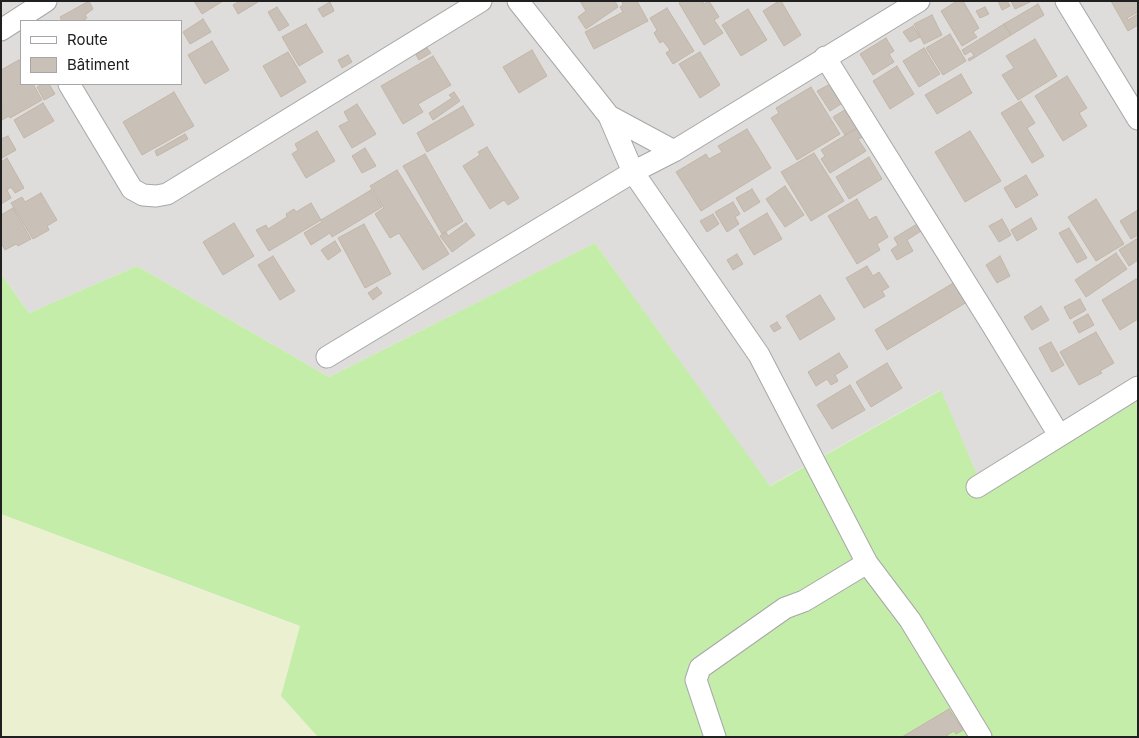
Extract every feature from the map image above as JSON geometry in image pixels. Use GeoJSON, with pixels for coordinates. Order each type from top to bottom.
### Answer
{"type":"FeatureCollection","features":[{"type":"Feature","properties":{"kind":"street"},"geometry":{"type":"LineString","coordinates":[[1,30],[46,1]]}},
{"type":"Feature","properties":{"kind":"street"},"geometry":{"type":"LineString","coordinates":[[70,85],[132,189],[143,195],[156,196],[167,194],[481,1]]}},
{"type":"Feature","properties":{"kind":"street"},"geometry":{"type":"LineString","coordinates":[[518,1],[609,116],[633,172],[759,355],[867,564],[910,620],[981,737]]}},
{"type":"Feature","properties":{"kind":"street"},"geometry":{"type":"LineString","coordinates":[[327,358],[633,172],[674,151],[919,1]]}},
{"type":"Feature","properties":{"kind":"street"},"geometry":{"type":"LineString","coordinates":[[1066,1],[1138,120]]}},
{"type":"Feature","properties":{"kind":"street"},"geometry":{"type":"LineString","coordinates":[[825,57],[989,319],[1058,435]]}},
{"type":"Feature","properties":{"kind":"street"},"geometry":{"type":"LineString","coordinates":[[609,116],[674,151]]}},
{"type":"Feature","properties":{"kind":"street"},"geometry":{"type":"LineString","coordinates":[[977,487],[1138,387]]}},
{"type":"Feature","properties":{"kind":"street"},"geometry":{"type":"LineString","coordinates":[[715,737],[696,680],[700,668],[785,608],[804,601],[867,564]]}},
{"type":"Feature","properties":{"kind":"shaded area"},"geometry":{"type":"Polygon","coordinates":[[[1,1],[1138,1],[1138,401],[985,493],[940,390],[769,486],[595,243],[329,377],[137,266],[29,313],[1,274],[1,1]]]}},
{"type":"Feature","properties":{"kind":"green space"},"geometry":{"type":"Polygon","coordinates":[[[595,243],[770,486],[941,390],[985,493],[1138,401],[1138,737],[318,737],[281,696],[300,626],[1,514],[1,274],[29,313],[137,266],[329,377],[595,243]]]}},
{"type":"Feature","properties":{"kind":"green space"},"geometry":{"type":"Polygon","coordinates":[[[1,514],[300,627],[281,696],[318,737],[1,737],[1,514]]]}},
{"type":"Feature","properties":{"kind":"building"},"geometry":{"type":"Polygon","coordinates":[[[89,1],[93,9],[85,15],[87,18],[84,20],[62,20],[60,17],[89,1]]]}},
{"type":"Feature","properties":{"kind":"building"},"geometry":{"type":"Polygon","coordinates":[[[194,1],[223,1],[202,14],[194,1]]]}},
{"type":"Feature","properties":{"kind":"building"},"geometry":{"type":"Polygon","coordinates":[[[240,1],[258,2],[238,14],[233,5],[240,1]]]}},
{"type":"Feature","properties":{"kind":"building"},"geometry":{"type":"Polygon","coordinates":[[[580,1],[615,1],[618,7],[586,29],[578,17],[586,11],[580,1]]]}},
{"type":"Feature","properties":{"kind":"building"},"geometry":{"type":"Polygon","coordinates":[[[622,1],[637,1],[648,21],[594,49],[585,32],[623,12],[620,7],[623,5],[622,1]]]}},
{"type":"Feature","properties":{"kind":"building"},"geometry":{"type":"Polygon","coordinates":[[[682,1],[703,1],[704,4],[709,1],[719,17],[714,20],[723,33],[704,45],[679,3],[682,1]]]}},
{"type":"Feature","properties":{"kind":"building"},"geometry":{"type":"Polygon","coordinates":[[[781,1],[801,35],[784,46],[763,11],[781,1]]]}},
{"type":"Feature","properties":{"kind":"building"},"geometry":{"type":"Polygon","coordinates":[[[957,1],[963,1],[979,28],[973,32],[977,37],[962,46],[941,11],[957,1]]]}},
{"type":"Feature","properties":{"kind":"building"},"geometry":{"type":"Polygon","coordinates":[[[998,1],[1007,1],[1010,6],[1002,10],[998,1]]]}},
{"type":"Feature","properties":{"kind":"building"},"geometry":{"type":"Polygon","coordinates":[[[1011,1],[1032,1],[1015,9],[1011,1]]]}},
{"type":"Feature","properties":{"kind":"building"},"geometry":{"type":"Polygon","coordinates":[[[1111,1],[1138,1],[1138,12],[1127,18],[1128,20],[1138,14],[1138,25],[1128,31],[1111,1]]]}},
{"type":"Feature","properties":{"kind":"building"},"geometry":{"type":"Polygon","coordinates":[[[330,2],[334,11],[323,17],[318,9],[330,2]]]}},
{"type":"Feature","properties":{"kind":"building"},"geometry":{"type":"Polygon","coordinates":[[[1038,4],[1044,15],[1011,35],[1004,24],[1038,4]]]}},
{"type":"Feature","properties":{"kind":"building"},"geometry":{"type":"Polygon","coordinates":[[[277,7],[289,25],[279,31],[268,12],[277,7]]]}},
{"type":"Feature","properties":{"kind":"building"},"geometry":{"type":"Polygon","coordinates":[[[985,7],[989,14],[980,18],[976,11],[985,7]]]}},
{"type":"Feature","properties":{"kind":"building"},"geometry":{"type":"Polygon","coordinates":[[[667,8],[694,51],[673,64],[666,53],[670,50],[663,41],[660,43],[654,33],[657,30],[650,18],[667,8]]]}},
{"type":"Feature","properties":{"kind":"building"},"geometry":{"type":"Polygon","coordinates":[[[748,9],[767,40],[741,56],[722,25],[748,9]]]}},
{"type":"Feature","properties":{"kind":"building"},"geometry":{"type":"Polygon","coordinates":[[[932,15],[942,35],[924,44],[914,24],[932,15]]]}},
{"type":"Feature","properties":{"kind":"building"},"geometry":{"type":"Polygon","coordinates":[[[203,19],[211,32],[190,44],[183,32],[203,19]]]}},
{"type":"Feature","properties":{"kind":"building"},"geometry":{"type":"Polygon","coordinates":[[[306,24],[323,52],[299,66],[282,37],[306,24]]]}},
{"type":"Feature","properties":{"kind":"building"},"geometry":{"type":"Polygon","coordinates":[[[1004,24],[1011,35],[969,61],[968,59],[974,56],[971,51],[965,55],[962,50],[1004,24]]]}},
{"type":"Feature","properties":{"kind":"building"},"geometry":{"type":"Polygon","coordinates":[[[913,26],[920,37],[910,42],[903,32],[913,26]]]}},
{"type":"Feature","properties":{"kind":"building"},"geometry":{"type":"Polygon","coordinates":[[[950,34],[966,61],[943,75],[926,48],[950,34]]]}},
{"type":"Feature","properties":{"kind":"building"},"geometry":{"type":"Polygon","coordinates":[[[886,38],[894,51],[889,54],[894,62],[873,75],[860,54],[886,38]]]}},
{"type":"Feature","properties":{"kind":"building"},"geometry":{"type":"Polygon","coordinates":[[[1035,39],[1057,76],[1018,100],[1002,75],[1014,68],[1006,56],[1035,39]]]}},
{"type":"Feature","properties":{"kind":"building"},"geometry":{"type":"Polygon","coordinates":[[[212,41],[229,70],[205,84],[188,55],[212,41]]]}},
{"type":"Feature","properties":{"kind":"building"},"geometry":{"type":"Polygon","coordinates":[[[427,48],[431,53],[419,60],[416,55],[427,48]]]}},
{"type":"Feature","properties":{"kind":"building"},"geometry":{"type":"Polygon","coordinates":[[[924,48],[940,74],[919,87],[903,61],[924,48]]]}},
{"type":"Feature","properties":{"kind":"building"},"geometry":{"type":"Polygon","coordinates":[[[532,50],[547,76],[519,93],[503,67],[532,50]]]}},
{"type":"Feature","properties":{"kind":"building"},"geometry":{"type":"Polygon","coordinates":[[[288,52],[306,82],[281,97],[263,66],[288,52]]]}},
{"type":"Feature","properties":{"kind":"building"},"geometry":{"type":"Polygon","coordinates":[[[700,52],[720,85],[700,98],[679,64],[700,52]]]}},
{"type":"Feature","properties":{"kind":"building"},"geometry":{"type":"Polygon","coordinates":[[[348,55],[352,62],[342,68],[338,60],[348,55]]]}},
{"type":"Feature","properties":{"kind":"building"},"geometry":{"type":"Polygon","coordinates":[[[433,56],[451,85],[418,104],[423,112],[403,124],[381,86],[433,56]]]}},
{"type":"Feature","properties":{"kind":"building"},"geometry":{"type":"Polygon","coordinates":[[[19,60],[20,85],[34,85],[42,100],[10,118],[9,116],[2,120],[1,70],[19,60]]]}},
{"type":"Feature","properties":{"kind":"building"},"geometry":{"type":"Polygon","coordinates":[[[897,66],[914,94],[890,109],[873,81],[897,66]]]}},
{"type":"Feature","properties":{"kind":"building"},"geometry":{"type":"Polygon","coordinates":[[[961,74],[972,93],[937,114],[925,95],[961,74]]]}},
{"type":"Feature","properties":{"kind":"building"},"geometry":{"type":"Polygon","coordinates":[[[1067,76],[1087,108],[1079,113],[1087,126],[1063,141],[1035,96],[1067,76]]]}},
{"type":"Feature","properties":{"kind":"building"},"geometry":{"type":"Polygon","coordinates":[[[832,83],[844,102],[830,111],[817,91],[832,83]]]}},
{"type":"Feature","properties":{"kind":"building"},"geometry":{"type":"Polygon","coordinates":[[[50,85],[55,94],[44,100],[37,87],[50,85]]]}},
{"type":"Feature","properties":{"kind":"building"},"geometry":{"type":"Polygon","coordinates":[[[811,87],[840,134],[797,160],[771,118],[779,113],[776,108],[811,87]]]}},
{"type":"Feature","properties":{"kind":"building"},"geometry":{"type":"Polygon","coordinates":[[[174,92],[194,126],[142,155],[123,122],[174,92]]]}},
{"type":"Feature","properties":{"kind":"building"},"geometry":{"type":"Polygon","coordinates":[[[454,92],[460,101],[433,120],[429,113],[452,98],[449,95],[454,92]]]}},
{"type":"Feature","properties":{"kind":"building"},"geometry":{"type":"Polygon","coordinates":[[[1021,101],[1035,123],[1027,128],[1044,156],[1032,163],[1001,113],[1021,101]]]}},
{"type":"Feature","properties":{"kind":"building"},"geometry":{"type":"Polygon","coordinates":[[[43,103],[54,121],[24,138],[14,120],[43,103]]]}},
{"type":"Feature","properties":{"kind":"building"},"geometry":{"type":"Polygon","coordinates":[[[357,104],[376,134],[352,148],[339,126],[349,121],[344,112],[357,104]]]}},
{"type":"Feature","properties":{"kind":"building"},"geometry":{"type":"Polygon","coordinates":[[[463,106],[474,125],[427,152],[417,133],[463,106]]]}},
{"type":"Feature","properties":{"kind":"building"},"geometry":{"type":"Polygon","coordinates":[[[848,108],[859,127],[845,135],[833,117],[848,108]]]}},
{"type":"Feature","properties":{"kind":"building"},"geometry":{"type":"Polygon","coordinates":[[[857,128],[863,137],[858,139],[866,151],[830,173],[821,159],[825,156],[821,150],[857,128]]]}},
{"type":"Feature","properties":{"kind":"building"},"geometry":{"type":"Polygon","coordinates":[[[747,129],[771,168],[701,211],[676,172],[706,154],[709,159],[722,152],[718,146],[747,129]]]}},
{"type":"Feature","properties":{"kind":"building"},"geometry":{"type":"Polygon","coordinates":[[[317,131],[335,161],[306,178],[292,154],[298,150],[295,144],[317,131]]]}},
{"type":"Feature","properties":{"kind":"building"},"geometry":{"type":"Polygon","coordinates":[[[970,131],[1001,181],[965,202],[935,152],[970,131]]]}},
{"type":"Feature","properties":{"kind":"building"},"geometry":{"type":"Polygon","coordinates":[[[185,134],[188,139],[157,156],[155,151],[185,134]]]}},
{"type":"Feature","properties":{"kind":"building"},"geometry":{"type":"Polygon","coordinates":[[[8,136],[16,150],[2,158],[1,139],[8,136]]]}},
{"type":"Feature","properties":{"kind":"building"},"geometry":{"type":"Polygon","coordinates":[[[487,147],[519,198],[508,205],[504,200],[490,209],[463,166],[480,155],[478,152],[487,147]]]}},
{"type":"Feature","properties":{"kind":"building"},"geometry":{"type":"Polygon","coordinates":[[[365,148],[376,166],[362,173],[352,156],[365,148]]]}},
{"type":"Feature","properties":{"kind":"building"},"geometry":{"type":"Polygon","coordinates":[[[814,153],[844,201],[811,221],[781,172],[814,153]]]}},
{"type":"Feature","properties":{"kind":"building"},"geometry":{"type":"Polygon","coordinates":[[[425,154],[463,221],[442,234],[403,166],[425,154]]]}},
{"type":"Feature","properties":{"kind":"building"},"geometry":{"type":"Polygon","coordinates":[[[869,157],[882,179],[849,199],[836,177],[869,157]]]}},
{"type":"Feature","properties":{"kind":"building"},"geometry":{"type":"Polygon","coordinates":[[[7,158],[24,188],[15,193],[11,187],[7,190],[11,198],[1,204],[1,162],[7,158]]]}},
{"type":"Feature","properties":{"kind":"building"},"geometry":{"type":"Polygon","coordinates":[[[397,170],[449,254],[423,270],[399,233],[390,238],[375,214],[384,208],[370,186],[397,170]]]}},
{"type":"Feature","properties":{"kind":"building"},"geometry":{"type":"Polygon","coordinates":[[[1026,175],[1038,195],[1016,208],[1004,188],[1026,175]]]}},
{"type":"Feature","properties":{"kind":"building"},"geometry":{"type":"Polygon","coordinates":[[[785,186],[804,215],[785,227],[766,199],[785,186]]]}},
{"type":"Feature","properties":{"kind":"building"},"geometry":{"type":"Polygon","coordinates":[[[752,189],[760,202],[744,212],[736,198],[752,189]]]}},
{"type":"Feature","properties":{"kind":"building"},"geometry":{"type":"Polygon","coordinates":[[[371,190],[382,207],[332,237],[330,233],[311,245],[304,233],[322,222],[321,220],[371,190]]]}},
{"type":"Feature","properties":{"kind":"building"},"geometry":{"type":"Polygon","coordinates":[[[41,193],[57,220],[47,226],[49,230],[33,239],[11,203],[22,197],[25,202],[41,193]]]}},
{"type":"Feature","properties":{"kind":"building"},"geometry":{"type":"Polygon","coordinates":[[[857,199],[869,220],[876,216],[888,237],[877,244],[880,250],[857,264],[828,216],[857,199]]]}},
{"type":"Feature","properties":{"kind":"building"},"geometry":{"type":"Polygon","coordinates":[[[1096,199],[1124,244],[1096,261],[1068,217],[1096,199]]]}},
{"type":"Feature","properties":{"kind":"building"},"geometry":{"type":"Polygon","coordinates":[[[733,202],[740,214],[735,217],[739,224],[727,232],[715,212],[733,202]]]}},
{"type":"Feature","properties":{"kind":"building"},"geometry":{"type":"Polygon","coordinates":[[[311,203],[321,220],[269,251],[256,230],[266,225],[268,229],[287,217],[286,214],[294,209],[296,212],[311,203]]]}},
{"type":"Feature","properties":{"kind":"building"},"geometry":{"type":"Polygon","coordinates":[[[13,208],[31,239],[5,250],[1,243],[1,215],[13,208]]]}},
{"type":"Feature","properties":{"kind":"building"},"geometry":{"type":"Polygon","coordinates":[[[1138,210],[1138,235],[1131,239],[1120,221],[1138,210]]]}},
{"type":"Feature","properties":{"kind":"building"},"geometry":{"type":"Polygon","coordinates":[[[767,213],[782,239],[754,255],[739,230],[767,213]]]}},
{"type":"Feature","properties":{"kind":"building"},"geometry":{"type":"Polygon","coordinates":[[[713,214],[719,224],[707,232],[700,221],[713,214]]]}},
{"type":"Feature","properties":{"kind":"building"},"geometry":{"type":"Polygon","coordinates":[[[1031,218],[1037,229],[1017,241],[1011,230],[1031,218]]]}},
{"type":"Feature","properties":{"kind":"building"},"geometry":{"type":"Polygon","coordinates":[[[1002,219],[1011,235],[999,242],[989,226],[1002,219]]]}},
{"type":"Feature","properties":{"kind":"building"},"geometry":{"type":"Polygon","coordinates":[[[234,223],[254,256],[223,275],[203,242],[234,223]]]}},
{"type":"Feature","properties":{"kind":"building"},"geometry":{"type":"Polygon","coordinates":[[[466,223],[475,235],[452,252],[440,236],[446,232],[448,236],[466,223]]]}},
{"type":"Feature","properties":{"kind":"building"},"geometry":{"type":"Polygon","coordinates":[[[364,224],[391,274],[365,288],[338,238],[364,224]]]}},
{"type":"Feature","properties":{"kind":"building"},"geometry":{"type":"Polygon","coordinates":[[[917,224],[921,231],[907,240],[913,251],[897,260],[891,250],[898,245],[894,238],[917,224]]]}},
{"type":"Feature","properties":{"kind":"building"},"geometry":{"type":"Polygon","coordinates":[[[1069,228],[1087,258],[1077,263],[1059,233],[1069,228]]]}},
{"type":"Feature","properties":{"kind":"building"},"geometry":{"type":"Polygon","coordinates":[[[1138,238],[1138,260],[1129,266],[1119,250],[1138,238]]]}},
{"type":"Feature","properties":{"kind":"building"},"geometry":{"type":"Polygon","coordinates":[[[335,241],[341,251],[328,260],[321,250],[335,241]]]}},
{"type":"Feature","properties":{"kind":"building"},"geometry":{"type":"Polygon","coordinates":[[[1116,253],[1127,269],[1086,297],[1075,280],[1116,253]]]}},
{"type":"Feature","properties":{"kind":"building"},"geometry":{"type":"Polygon","coordinates":[[[737,254],[743,264],[733,270],[727,260],[737,254]]]}},
{"type":"Feature","properties":{"kind":"building"},"geometry":{"type":"Polygon","coordinates":[[[273,256],[295,291],[280,300],[258,265],[273,256]]]}},
{"type":"Feature","properties":{"kind":"building"},"geometry":{"type":"Polygon","coordinates":[[[1000,256],[1010,276],[997,283],[986,265],[1000,256]]]}},
{"type":"Feature","properties":{"kind":"building"},"geometry":{"type":"Polygon","coordinates":[[[867,266],[873,276],[879,272],[889,287],[882,291],[885,296],[864,308],[846,278],[867,266]]]}},
{"type":"Feature","properties":{"kind":"building"},"geometry":{"type":"Polygon","coordinates":[[[1136,279],[1138,281],[1138,319],[1120,330],[1102,300],[1136,279]]]}},
{"type":"Feature","properties":{"kind":"building"},"geometry":{"type":"Polygon","coordinates":[[[955,282],[967,302],[887,350],[875,330],[955,282]]]}},
{"type":"Feature","properties":{"kind":"building"},"geometry":{"type":"Polygon","coordinates":[[[377,287],[382,293],[373,300],[368,293],[377,287]]]}},
{"type":"Feature","properties":{"kind":"building"},"geometry":{"type":"Polygon","coordinates":[[[820,295],[835,319],[800,340],[786,316],[820,295]]]}},
{"type":"Feature","properties":{"kind":"building"},"geometry":{"type":"Polygon","coordinates":[[[1080,299],[1086,310],[1070,319],[1064,307],[1080,299]]]}},
{"type":"Feature","properties":{"kind":"building"},"geometry":{"type":"Polygon","coordinates":[[[1041,306],[1049,320],[1032,330],[1024,317],[1041,306]]]}},
{"type":"Feature","properties":{"kind":"building"},"geometry":{"type":"Polygon","coordinates":[[[1088,314],[1094,325],[1079,333],[1073,322],[1088,314]]]}},
{"type":"Feature","properties":{"kind":"building"},"geometry":{"type":"Polygon","coordinates":[[[777,322],[781,328],[774,332],[770,326],[777,322]]]}},
{"type":"Feature","properties":{"kind":"building"},"geometry":{"type":"Polygon","coordinates":[[[1096,332],[1114,363],[1100,371],[1102,373],[1079,385],[1060,352],[1096,332]]]}},
{"type":"Feature","properties":{"kind":"building"},"geometry":{"type":"Polygon","coordinates":[[[1051,342],[1064,365],[1052,372],[1039,348],[1051,342]]]}},
{"type":"Feature","properties":{"kind":"building"},"geometry":{"type":"Polygon","coordinates":[[[839,353],[848,367],[835,375],[838,381],[831,385],[827,379],[816,386],[808,372],[839,353]]]}},
{"type":"Feature","properties":{"kind":"building"},"geometry":{"type":"Polygon","coordinates":[[[887,363],[902,388],[871,407],[856,382],[887,363]]]}},
{"type":"Feature","properties":{"kind":"building"},"geometry":{"type":"Polygon","coordinates":[[[850,385],[865,410],[832,429],[817,405],[850,385]]]}},
{"type":"Feature","properties":{"kind":"building"},"geometry":{"type":"Polygon","coordinates":[[[949,709],[963,730],[956,734],[954,731],[947,735],[948,737],[902,737],[949,709]]]}}]}
